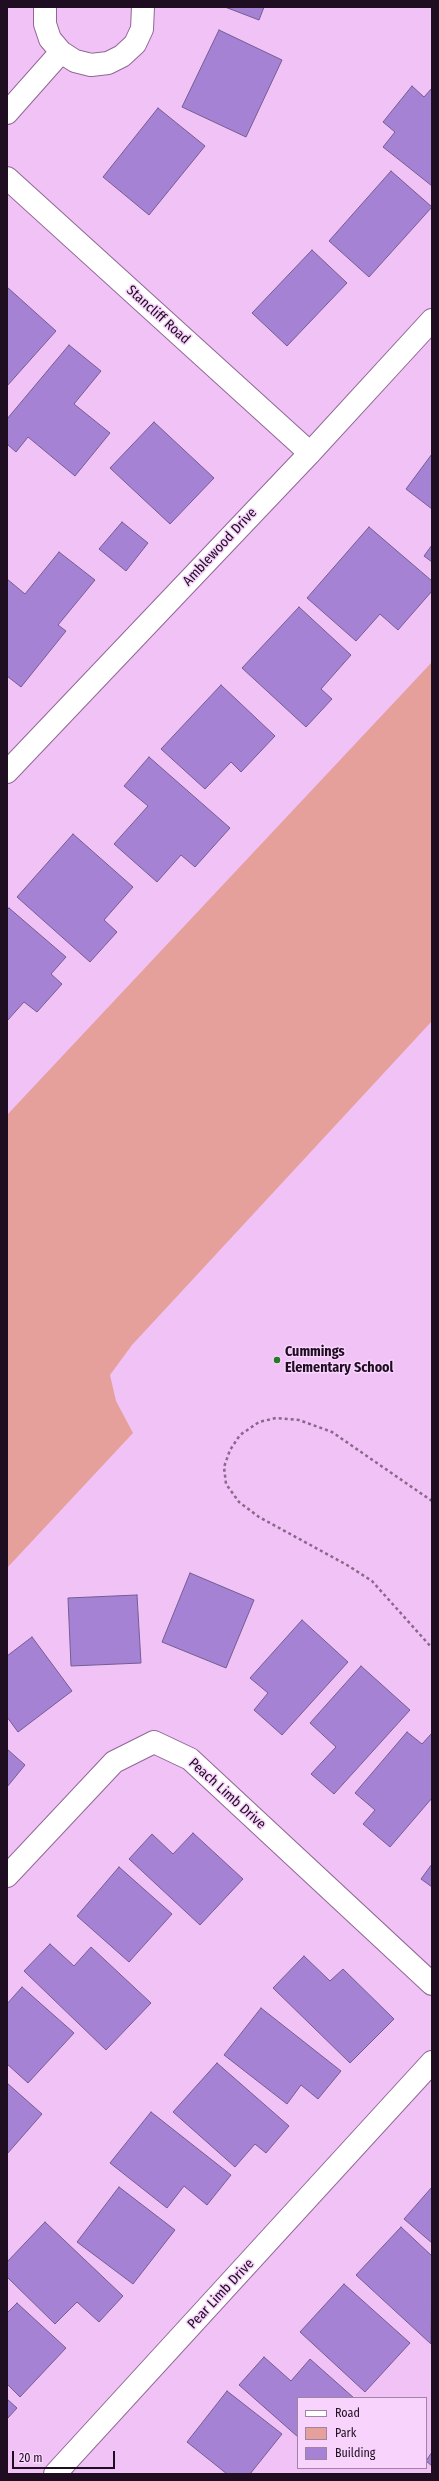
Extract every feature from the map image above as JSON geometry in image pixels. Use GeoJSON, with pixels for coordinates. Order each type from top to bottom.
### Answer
{"type":"FeatureCollection","features":[{"type":"Feature","properties":{"kind":"street"},"geometry":{"type":"LineString","coordinates":[[45,7],[45,24],[50,39],[61,52],[75,61],[91,65],[108,63],[122,56],[134,44],[142,29],[143,7]]}},
{"type":"Feature","properties":{"kind":"street"},"geometry":{"type":"LineString","coordinates":[[7,113],[61,52]]}},
{"type":"Feature","properties":{"kind":"street","name":"Stancliff Road"},"geometry":{"type":"LineString","coordinates":[[7,178],[310,453]]}},
{"type":"Feature","properties":{"kind":"street","name":"Amblewood Drive"},"geometry":{"type":"LineString","coordinates":[[7,772],[310,453],[432,320]]}},
{"type":"Feature","properties":{"kind":"street","name":"Peach Limb Drive"},"geometry":{"type":"LineString","coordinates":[[11,1872],[114,1762],[154,1742],[190,1758],[432,1984]]}},
{"type":"Feature","properties":{"kind":"street","name":"Pear Limb Drive"},"geometry":{"type":"LineString","coordinates":[[55,2474],[387,2113],[432,2062]]}},
{"type":"Feature","properties":{"kind":"path"},"geometry":{"type":"LineString","coordinates":[[432,1501],[332,1432],[299,1420],[276,1418],[259,1422],[240,1434],[230,1450],[224,1467],[226,1484],[239,1502],[259,1517],[347,1565],[372,1581],[432,1648]]}},
{"type":"Feature","properties":{"kind":"green space"},"geometry":{"type":"Polygon","coordinates":[[[432,662],[432,1021],[132,1345],[110,1375],[116,1401],[133,1433],[7,1568],[7,1115],[432,662]]]}},
{"type":"Feature","properties":{"kind":"building"},"geometry":{"type":"Polygon","coordinates":[[[225,7],[264,7],[259,20],[225,7]]]}},
{"type":"Feature","properties":{"kind":"building"},"geometry":{"type":"Polygon","coordinates":[[[219,30],[282,60],[246,137],[182,107],[219,30]]]}},
{"type":"Feature","properties":{"kind":"building"},"geometry":{"type":"Polygon","coordinates":[[[412,86],[424,97],[432,88],[432,186],[383,147],[395,132],[383,122],[412,86]]]}},
{"type":"Feature","properties":{"kind":"building"},"geometry":{"type":"Polygon","coordinates":[[[158,108],[205,146],[149,215],[103,177],[158,108]]]}},
{"type":"Feature","properties":{"kind":"building"},"geometry":{"type":"Polygon","coordinates":[[[391,171],[432,207],[369,277],[329,241],[391,171]]]}},
{"type":"Feature","properties":{"kind":"building"},"geometry":{"type":"Polygon","coordinates":[[[312,250],[347,283],[287,346],[252,313],[312,250]]]}},
{"type":"Feature","properties":{"kind":"building"},"geometry":{"type":"Polygon","coordinates":[[[7,287],[56,331],[7,386],[7,287]]]}},
{"type":"Feature","properties":{"kind":"building"},"geometry":{"type":"Polygon","coordinates":[[[69,345],[101,371],[74,404],[110,433],[75,476],[28,437],[16,452],[7,444],[7,419],[69,345]]]}},
{"type":"Feature","properties":{"kind":"building"},"geometry":{"type":"Polygon","coordinates":[[[154,422],[214,478],[170,524],[110,468],[154,422]]]}},
{"type":"Feature","properties":{"kind":"building"},"geometry":{"type":"Polygon","coordinates":[[[432,454],[432,509],[406,489],[432,454]]]}},
{"type":"Feature","properties":{"kind":"building"},"geometry":{"type":"Polygon","coordinates":[[[122,522],[148,543],[126,571],[99,549],[122,522]]]}},
{"type":"Feature","properties":{"kind":"building"},"geometry":{"type":"Polygon","coordinates":[[[369,527],[432,581],[432,591],[398,630],[380,614],[356,641],[307,598],[369,527]]]}},
{"type":"Feature","properties":{"kind":"building"},"geometry":{"type":"Polygon","coordinates":[[[432,545],[432,562],[424,556],[432,545]]]}},
{"type":"Feature","properties":{"kind":"building"},"geometry":{"type":"Polygon","coordinates":[[[59,552],[95,580],[58,625],[66,631],[21,687],[7,676],[7,579],[25,594],[59,552]]]}},
{"type":"Feature","properties":{"kind":"building"},"geometry":{"type":"Polygon","coordinates":[[[299,607],[351,655],[321,689],[332,699],[306,727],[242,668],[299,607]]]}},
{"type":"Feature","properties":{"kind":"building"},"geometry":{"type":"Polygon","coordinates":[[[221,685],[275,736],[241,772],[231,762],[205,789],[161,749],[221,685]]]}},
{"type":"Feature","properties":{"kind":"building"},"geometry":{"type":"Polygon","coordinates":[[[149,757],[230,828],[195,867],[181,855],[157,882],[114,844],[148,806],[124,786],[149,757]]]}},
{"type":"Feature","properties":{"kind":"building"},"geometry":{"type":"Polygon","coordinates":[[[73,834],[133,887],[104,920],[117,932],[90,962],[17,897],[73,834]]]}},
{"type":"Feature","properties":{"kind":"building"},"geometry":{"type":"Polygon","coordinates":[[[9,908],[66,957],[51,974],[62,984],[37,1012],[24,1002],[7,1021],[7,910],[9,908]]]}},
{"type":"Feature","properties":{"kind":"building"},"geometry":{"type":"Polygon","coordinates":[[[190,1573],[254,1600],[226,1668],[162,1642],[190,1573]]]}},
{"type":"Feature","properties":{"kind":"building"},"geometry":{"type":"Polygon","coordinates":[[[137,1595],[141,1663],[71,1666],[68,1598],[137,1595]]]}},
{"type":"Feature","properties":{"kind":"building"},"geometry":{"type":"Polygon","coordinates":[[[302,1620],[348,1662],[282,1735],[254,1710],[268,1693],[250,1678],[302,1620]]]}},
{"type":"Feature","properties":{"kind":"building"},"geometry":{"type":"Polygon","coordinates":[[[32,1637],[72,1691],[18,1732],[7,1717],[7,1656],[32,1637]]]}},
{"type":"Feature","properties":{"kind":"building"},"geometry":{"type":"Polygon","coordinates":[[[361,1666],[410,1710],[334,1794],[311,1774],[336,1747],[310,1723],[361,1666]]]}},
{"type":"Feature","properties":{"kind":"building"},"geometry":{"type":"Polygon","coordinates":[[[407,1732],[422,1744],[432,1733],[432,1798],[390,1847],[363,1824],[375,1810],[355,1793],[407,1732]]]}},
{"type":"Feature","properties":{"kind":"building"},"geometry":{"type":"Polygon","coordinates":[[[7,1749],[25,1765],[7,1787],[7,1749]]]}},
{"type":"Feature","properties":{"kind":"building"},"geometry":{"type":"Polygon","coordinates":[[[193,1833],[243,1879],[200,1925],[129,1859],[152,1834],[173,1854],[193,1833]]]}},
{"type":"Feature","properties":{"kind":"building"},"geometry":{"type":"Polygon","coordinates":[[[432,1864],[432,1887],[421,1879],[432,1864]]]}},
{"type":"Feature","properties":{"kind":"building"},"geometry":{"type":"Polygon","coordinates":[[[119,1867],[172,1914],[129,1962],[77,1916],[119,1867]]]}},
{"type":"Feature","properties":{"kind":"building"},"geometry":{"type":"Polygon","coordinates":[[[50,1944],[74,1966],[91,1947],[151,2003],[106,2050],[24,1971],[50,1944]]]}},
{"type":"Feature","properties":{"kind":"building"},"geometry":{"type":"Polygon","coordinates":[[[304,1956],[330,1981],[343,1969],[394,2019],[350,2063],[273,1988],[304,1956]]]}},
{"type":"Feature","properties":{"kind":"building"},"geometry":{"type":"Polygon","coordinates":[[[22,1987],[74,2033],[28,2083],[7,2064],[7,2004],[22,1987]]]}},
{"type":"Feature","properties":{"kind":"building"},"geometry":{"type":"Polygon","coordinates":[[[261,2008],[341,2071],[318,2099],[301,2085],[287,2104],[224,2055],[261,2008]]]}},
{"type":"Feature","properties":{"kind":"building"},"geometry":{"type":"Polygon","coordinates":[[[217,2063],[289,2126],[266,2153],[255,2144],[235,2167],[173,2112],[217,2063]]]}},
{"type":"Feature","properties":{"kind":"building"},"geometry":{"type":"Polygon","coordinates":[[[7,2083],[42,2114],[7,2154],[7,2083]]]}},
{"type":"Feature","properties":{"kind":"building"},"geometry":{"type":"Polygon","coordinates":[[[151,2112],[231,2175],[207,2205],[184,2186],[167,2208],[110,2163],[151,2112]]]}},
{"type":"Feature","properties":{"kind":"building"},"geometry":{"type":"Polygon","coordinates":[[[119,2187],[175,2230],[133,2284],[77,2242],[119,2187]]]}},
{"type":"Feature","properties":{"kind":"building"},"geometry":{"type":"Polygon","coordinates":[[[432,2187],[432,2243],[404,2219],[432,2187]]]}},
{"type":"Feature","properties":{"kind":"building"},"geometry":{"type":"Polygon","coordinates":[[[45,2222],[123,2296],[99,2322],[77,2302],[55,2324],[7,2277],[7,2262],[45,2222]]]}},
{"type":"Feature","properties":{"kind":"building"},"geometry":{"type":"Polygon","coordinates":[[[401,2227],[432,2256],[431,2344],[356,2275],[401,2227]]]}},
{"type":"Feature","properties":{"kind":"building"},"geometry":{"type":"Polygon","coordinates":[[[344,2284],[410,2343],[365,2392],[300,2332],[344,2284]]]}},
{"type":"Feature","properties":{"kind":"building"},"geometry":{"type":"Polygon","coordinates":[[[17,2303],[66,2348],[20,2397],[7,2384],[7,2313],[17,2303]]]}},
{"type":"Feature","properties":{"kind":"building"},"geometry":{"type":"Polygon","coordinates":[[[264,2357],[291,2381],[310,2359],[353,2397],[297,2397],[297,2436],[239,2385],[264,2357]]]}},
{"type":"Feature","properties":{"kind":"building"},"geometry":{"type":"Polygon","coordinates":[[[227,2391],[282,2434],[250,2474],[227,2474],[187,2442],[227,2391]]]}},
{"type":"Feature","properties":{"kind":"building"},"geometry":{"type":"Polygon","coordinates":[[[7,2399],[17,2408],[7,2419],[7,2399]]]}},
{"type":"Feature","properties":{"kind":"building"},"geometry":{"type":"Polygon","coordinates":[[[432,2452],[432,2466],[427,2462],[432,2452]]]}},
{"type":"Feature","properties":{"kind":"place","name":"Cummings Elementary School"},"geometry":{"type":"Point","coordinates":[277,1360]}}]}
